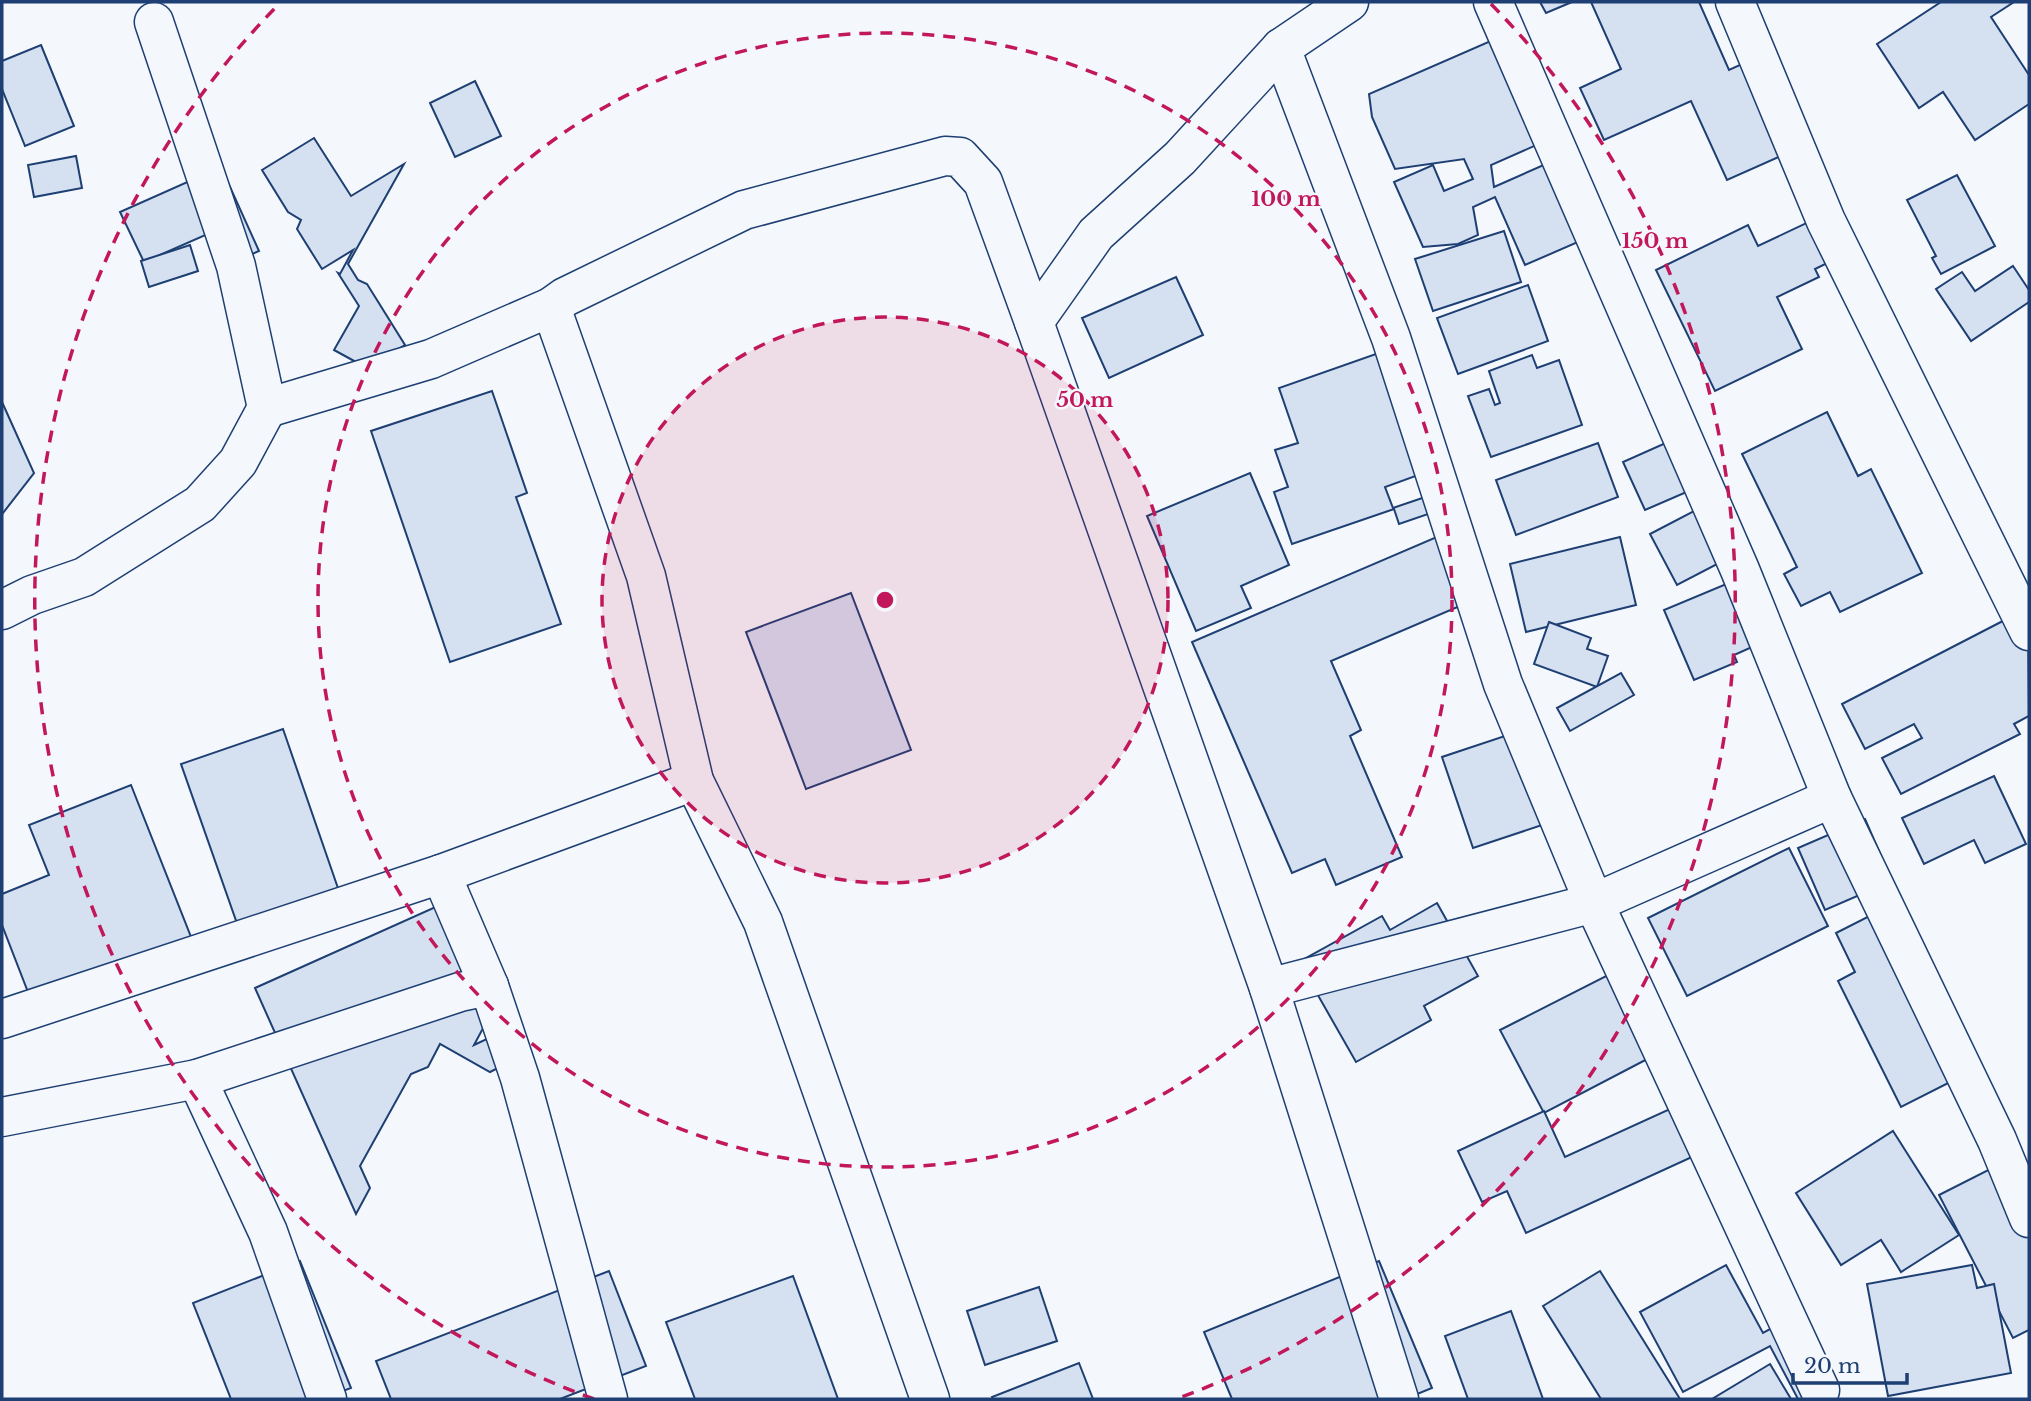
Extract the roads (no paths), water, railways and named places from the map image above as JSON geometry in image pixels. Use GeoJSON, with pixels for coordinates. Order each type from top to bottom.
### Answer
{"type":"FeatureCollection","features":[{"type":"Feature","properties":{"kind":"street"},"geometry":{"type":"LineString","coordinates":[[1034,321],[1096,234],[1180,158],[1281,48],[1349,2]]}},
{"type":"Feature","properties":{"kind":"street"},"geometry":{"type":"LineString","coordinates":[[1493,2],[1735,558],[1832,798],[1997,1140],[2029,1219]]}},
{"type":"Feature","properties":{"kind":"street"},"geometry":{"type":"LineString","coordinates":[[1735,2],[1826,221],[2029,631]]}},
{"type":"Feature","properties":{"kind":"street"},"geometry":{"type":"LineString","coordinates":[[2,610],[32,595],[84,578],[200,504],[238,462],[267,408],[236,266],[154,22]]}},
{"type":"Feature","properties":{"kind":"street"},"geometry":{"type":"LineString","coordinates":[[1281,48],[1391,338],[1503,684],[1594,903],[1819,1390]]}},
{"type":"Feature","properties":{"kind":"street"},"geometry":{"type":"LineString","coordinates":[[267,408],[431,359],[551,307],[565,297],[744,210],[945,156],[960,158],[983,182],[1034,321],[1269,988],[1399,1399]]}},
{"type":"Feature","properties":{"kind":"street"},"geometry":{"type":"LineString","coordinates":[[551,307],[646,576],[694,781],[763,922],[929,1399]]}},
{"type":"Feature","properties":{"kind":"street"},"geometry":{"type":"LineString","coordinates":[[2,1019],[441,874],[694,781]]}},
{"type":"Feature","properties":{"kind":"street"},"geometry":{"type":"LineString","coordinates":[[1269,988],[1594,903],[1832,798]]}},
{"type":"Feature","properties":{"kind":"street"},"geometry":{"type":"LineString","coordinates":[[441,874],[489,986],[520,1078],[608,1399]]}},
{"type":"Feature","properties":{"kind":"street"},"geometry":{"type":"LineString","coordinates":[[2,1116],[197,1079],[460,992],[489,986]]}},
{"type":"Feature","properties":{"kind":"street"},"geometry":{"type":"LineString","coordinates":[[197,1079],[268,1232],[327,1399]]}}]}
